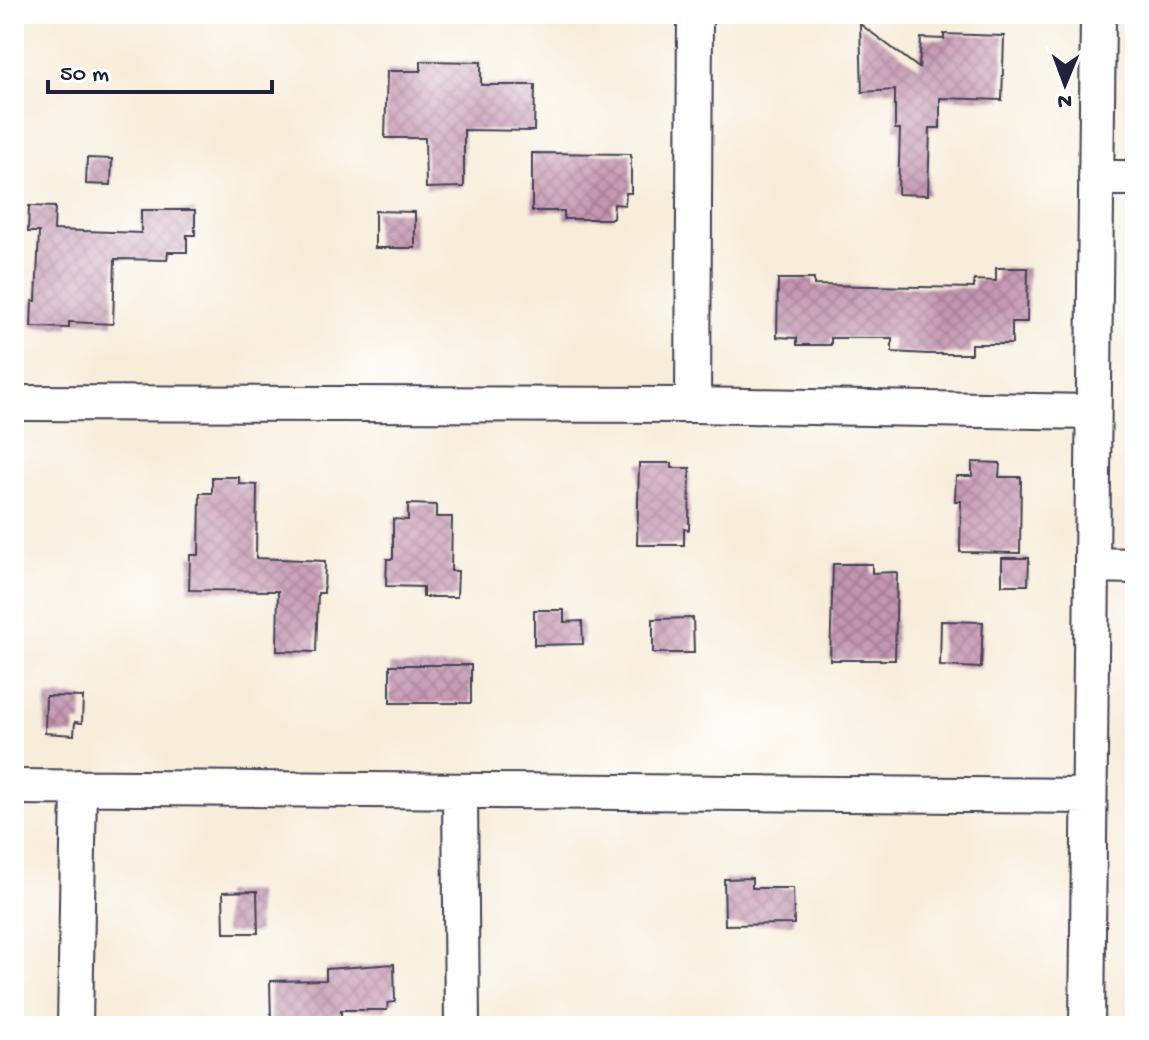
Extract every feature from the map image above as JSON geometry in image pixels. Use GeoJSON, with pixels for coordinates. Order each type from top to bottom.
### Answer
{"type":"FeatureCollection","features":[{"type":"Feature","properties":{"kind":"street"},"geometry":{"type":"LineString","coordinates":[[693,405],[695,14]]}},
{"type":"Feature","properties":{"kind":"street"},"geometry":{"type":"LineString","coordinates":[[1087,1026],[1098,14]]}},
{"type":"Feature","properties":{"kind":"street"},"geometry":{"type":"LineString","coordinates":[[1096,178],[1135,178]]}},
{"type":"Feature","properties":{"kind":"street"},"geometry":{"type":"LineString","coordinates":[[14,403],[693,405],[1093,412]]}},
{"type":"Feature","properties":{"kind":"street"},"geometry":{"type":"LineString","coordinates":[[1092,565],[1135,566]]}},
{"type":"Feature","properties":{"kind":"street"},"geometry":{"type":"LineString","coordinates":[[14,787],[1089,796]]}},
{"type":"Feature","properties":{"kind":"street"},"geometry":{"type":"LineString","coordinates":[[75,1026],[79,787]]}},
{"type":"Feature","properties":{"kind":"street"},"geometry":{"type":"LineString","coordinates":[[460,792],[462,1026]]}},
{"type":"Feature","properties":{"kind":"building"},"geometry":{"type":"Polygon","coordinates":[[[860,24],[919,68],[921,38],[944,39],[944,34],[1004,36],[1002,100],[940,98],[940,128],[930,128],[928,195],[898,194],[900,129],[895,129],[895,90],[862,92],[860,24]]]}},
{"type":"Feature","properties":{"kind":"building"},"geometry":{"type":"Polygon","coordinates":[[[421,61],[481,62],[481,85],[535,85],[534,131],[464,130],[464,187],[426,188],[425,138],[385,138],[387,71],[421,71],[421,61]]]}},
{"type":"Feature","properties":{"kind":"building"},"geometry":{"type":"Polygon","coordinates":[[[532,153],[631,154],[631,193],[626,193],[625,205],[614,204],[613,219],[564,219],[564,211],[532,211],[532,153]]]}},
{"type":"Feature","properties":{"kind":"building"},"geometry":{"type":"Polygon","coordinates":[[[87,158],[112,159],[111,185],[86,184],[87,158]]]}},
{"type":"Feature","properties":{"kind":"building"},"geometry":{"type":"Polygon","coordinates":[[[29,206],[55,207],[54,230],[141,233],[141,210],[195,210],[195,235],[187,235],[187,252],[168,252],[167,260],[115,259],[113,324],[69,322],[69,328],[31,327],[32,301],[36,301],[39,232],[28,232],[29,206]]]}},
{"type":"Feature","properties":{"kind":"building"},"geometry":{"type":"Polygon","coordinates":[[[375,211],[415,212],[415,248],[375,248],[375,211]]]}},
{"type":"Feature","properties":{"kind":"building"},"geometry":{"type":"Polygon","coordinates":[[[996,268],[1028,268],[1027,322],[1012,322],[1012,344],[971,344],[971,354],[928,354],[892,352],[892,338],[831,338],[831,345],[797,345],[797,338],[777,337],[778,279],[814,279],[814,285],[974,288],[974,280],[996,281],[996,268]]]}},
{"type":"Feature","properties":{"kind":"building"},"geometry":{"type":"Polygon","coordinates":[[[972,462],[1000,463],[999,477],[1021,477],[1020,553],[960,552],[961,501],[955,501],[956,476],[972,476],[972,462]]]}},
{"type":"Feature","properties":{"kind":"building"},"geometry":{"type":"Polygon","coordinates":[[[639,463],[672,463],[672,468],[690,468],[689,530],[684,529],[684,545],[637,545],[639,463]]]}},
{"type":"Feature","properties":{"kind":"building"},"geometry":{"type":"Polygon","coordinates":[[[212,477],[239,477],[239,484],[257,485],[256,558],[325,561],[324,593],[318,593],[316,652],[277,651],[278,591],[189,590],[190,555],[199,555],[200,493],[212,493],[212,477]]]}},
{"type":"Feature","properties":{"kind":"building"},"geometry":{"type":"Polygon","coordinates":[[[408,504],[436,505],[436,517],[452,517],[451,571],[458,571],[457,597],[423,597],[423,587],[386,586],[387,559],[393,559],[393,519],[408,520],[408,504]]]}},
{"type":"Feature","properties":{"kind":"building"},"geometry":{"type":"Polygon","coordinates":[[[1002,558],[1029,558],[1028,585],[1002,585],[1002,558]]]}},
{"type":"Feature","properties":{"kind":"building"},"geometry":{"type":"Polygon","coordinates":[[[833,564],[872,564],[872,573],[897,572],[895,660],[830,660],[833,564]]]}},
{"type":"Feature","properties":{"kind":"building"},"geometry":{"type":"Polygon","coordinates":[[[534,610],[564,610],[564,622],[582,621],[583,644],[534,645],[534,610]]]}},
{"type":"Feature","properties":{"kind":"building"},"geometry":{"type":"Polygon","coordinates":[[[693,618],[694,653],[653,653],[653,619],[693,618]]]}},
{"type":"Feature","properties":{"kind":"building"},"geometry":{"type":"Polygon","coordinates":[[[941,621],[983,622],[981,668],[940,666],[941,621]]]}},
{"type":"Feature","properties":{"kind":"building"},"geometry":{"type":"Polygon","coordinates":[[[390,665],[471,665],[471,703],[390,703],[390,665]]]}},
{"type":"Feature","properties":{"kind":"building"},"geometry":{"type":"Polygon","coordinates":[[[46,696],[83,697],[82,723],[75,722],[74,735],[45,733],[46,696]]]}},
{"type":"Feature","properties":{"kind":"building"},"geometry":{"type":"Polygon","coordinates":[[[752,878],[752,888],[793,888],[794,924],[725,925],[724,879],[752,878]]]}},
{"type":"Feature","properties":{"kind":"building"},"geometry":{"type":"Polygon","coordinates":[[[257,891],[258,933],[224,933],[223,892],[257,891]]]}},
{"type":"Feature","properties":{"kind":"building"},"geometry":{"type":"Polygon","coordinates":[[[394,964],[395,1002],[388,1003],[387,1010],[341,1010],[341,1018],[271,1022],[270,981],[326,980],[326,969],[394,964]]]}}]}
